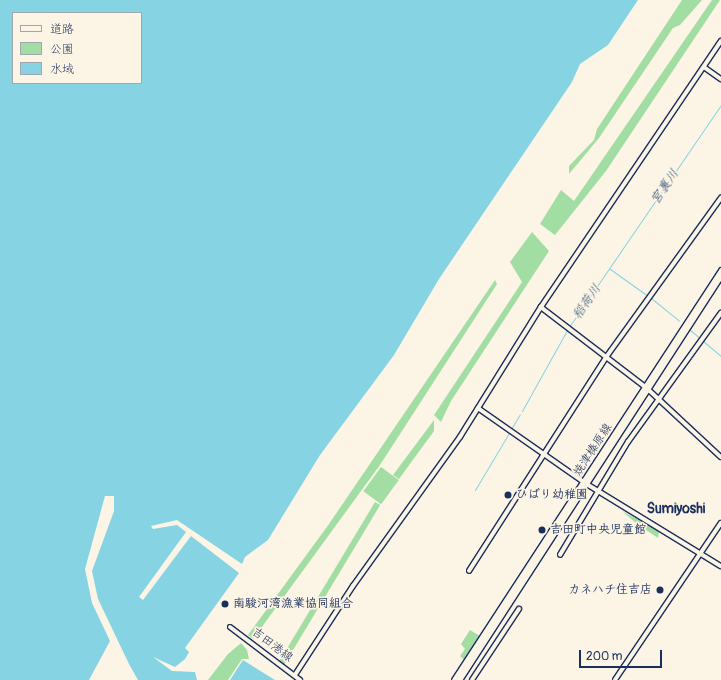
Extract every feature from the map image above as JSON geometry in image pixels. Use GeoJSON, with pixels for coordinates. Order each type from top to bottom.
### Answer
{"type":"FeatureCollection","features":[{"type":"Feature","properties":{"kind":"main road","name":"焼津榛原線"},"geometry":{"type":"LineString","coordinates":[[459,680],[721,270]]}},
{"type":"Feature","properties":{"kind":"main road","name":"焼津榛原線"},"geometry":{"type":"LineString","coordinates":[[646,387],[721,275]]}},
{"type":"Feature","properties":{"kind":"main road","name":"焼津榛原線"},"geometry":{"type":"LineString","coordinates":[[454,680],[585,483]]}},
{"type":"Feature","properties":{"kind":"main road","name":"吉田港線"},"geometry":{"type":"LineString","coordinates":[[230,627],[300,680]]}},
{"type":"Feature","properties":{"kind":"street"},"geometry":{"type":"LineString","coordinates":[[295,675],[478,408],[541,307],[721,41]]}},
{"type":"Feature","properties":{"kind":"street"},"geometry":{"type":"LineString","coordinates":[[704,67],[721,79]]}},
{"type":"Feature","properties":{"kind":"street"},"geometry":{"type":"LineString","coordinates":[[469,571],[545,456],[607,356],[721,198]]}},
{"type":"Feature","properties":{"kind":"street"},"geometry":{"type":"LineString","coordinates":[[541,307],[568,326],[646,387],[721,457]]}},
{"type":"Feature","properties":{"kind":"street"},"geometry":{"type":"LineString","coordinates":[[560,555],[628,442],[721,313]]}},
{"type":"Feature","properties":{"kind":"street"},"geometry":{"type":"LineString","coordinates":[[478,408],[585,483],[721,566]]}},
{"type":"Feature","properties":{"kind":"street"},"geometry":{"type":"LineString","coordinates":[[616,680],[721,524]]}},
{"type":"Feature","properties":{"kind":"street"},"geometry":{"type":"LineString","coordinates":[[472,680],[519,609]]}},
{"type":"Feature","properties":{"kind":"green space"},"geometry":{"type":"Polygon","coordinates":[[[682,0],[702,0],[680,25],[673,28],[599,138],[569,174],[569,166],[594,140],[597,129],[682,0]]]}},
{"type":"Feature","properties":{"kind":"green space"},"geometry":{"type":"Polygon","coordinates":[[[712,0],[720,0],[606,171],[555,235],[540,224],[561,190],[574,201],[712,0]]]}},
{"type":"Feature","properties":{"kind":"green space"},"geometry":{"type":"Polygon","coordinates":[[[532,232],[549,251],[451,401],[441,422],[434,415],[522,282],[510,262],[532,232]]]}},
{"type":"Feature","properties":{"kind":"green space"},"geometry":{"type":"Polygon","coordinates":[[[495,280],[497,284],[380,465],[253,639],[248,635],[329,524],[495,280]]]}},
{"type":"Feature","properties":{"kind":"green space"},"geometry":{"type":"Polygon","coordinates":[[[434,420],[434,431],[399,479],[393,475],[434,420]]]}},
{"type":"Feature","properties":{"kind":"green space"},"geometry":{"type":"Polygon","coordinates":[[[381,467],[399,480],[381,504],[363,491],[381,467]]]}},
{"type":"Feature","properties":{"kind":"green space"},"geometry":{"type":"Polygon","coordinates":[[[375,502],[380,505],[284,665],[279,661],[375,502]]]}},
{"type":"Feature","properties":{"kind":"green space"},"geometry":{"type":"Polygon","coordinates":[[[622,511],[659,531],[658,538],[637,524],[622,511]]]}},
{"type":"Feature","properties":{"kind":"green space"},"geometry":{"type":"Polygon","coordinates":[[[470,630],[480,636],[464,660],[460,656],[465,649],[461,644],[470,630]]]}},
{"type":"Feature","properties":{"kind":"green space"},"geometry":{"type":"Polygon","coordinates":[[[241,643],[247,650],[249,659],[242,659],[228,680],[208,680],[228,654],[241,643]]]}},
{"type":"Feature","properties":{"kind":"water"},"geometry":{"type":"Polygon","coordinates":[[[0,0],[638,0],[608,45],[580,64],[572,82],[439,279],[394,355],[320,455],[268,540],[245,557],[242,564],[177,520],[151,526],[153,529],[177,525],[186,532],[139,597],[143,600],[191,536],[239,573],[185,648],[189,652],[185,659],[175,667],[153,657],[172,671],[195,672],[197,680],[138,680],[129,664],[98,599],[92,571],[114,511],[114,496],[105,496],[85,569],[92,603],[110,641],[89,680],[0,680],[0,0]]]}},
{"type":"Feature","properties":{"kind":"water"},"geometry":{"type":"Polygon","coordinates":[[[243,660],[275,680],[230,680],[243,660]]]}},
{"type":"Feature","properties":{"kind":"waterway","name":"宮裏川"},"geometry":{"type":"LineString","coordinates":[[569,327],[721,105]]}},
{"type":"Feature","properties":{"kind":"waterway","name":"稻荷川"},"geometry":{"type":"LineString","coordinates":[[610,269],[648,296]]}},
{"type":"Feature","properties":{"kind":"waterway","name":"稻荷川"},"geometry":{"type":"LineString","coordinates":[[651,298],[679,321]]}},
{"type":"Feature","properties":{"kind":"waterway","name":"稻荷川"},"geometry":{"type":"LineString","coordinates":[[689,329],[701,339]]}},
{"type":"Feature","properties":{"kind":"waterway","name":"稻荷川"},"geometry":{"type":"LineString","coordinates":[[522,411],[567,330]]}},
{"type":"Feature","properties":{"kind":"waterway","name":"稻荷川"},"geometry":{"type":"LineString","coordinates":[[703,341],[721,356]]}},
{"type":"Feature","properties":{"kind":"waterway","name":"稻荷川"},"geometry":{"type":"LineString","coordinates":[[511,429],[520,414]]}},
{"type":"Feature","properties":{"kind":"waterway","name":"稻荷川"},"geometry":{"type":"LineString","coordinates":[[475,490],[509,433]]}},
{"type":"Feature","properties":{"kind":"place","name":"ひばり幼稚園"},"geometry":{"type":"Point","coordinates":[508,495]}},
{"type":"Feature","properties":{"kind":"place","name":"吉田町中央児童館"},"geometry":{"type":"Point","coordinates":[542,530]}},
{"type":"Feature","properties":{"kind":"place","name":"カネハチ住吉店"},"geometry":{"type":"Point","coordinates":[660,590]}},
{"type":"Feature","properties":{"kind":"place","name":"南駿河湾漁業協同組合"},"geometry":{"type":"Point","coordinates":[225,604]}},
{"type":"Feature","properties":{"kind":"district","name":"Sumiyoshi"},"geometry":{"type":"Point","coordinates":[676,509]}}]}
